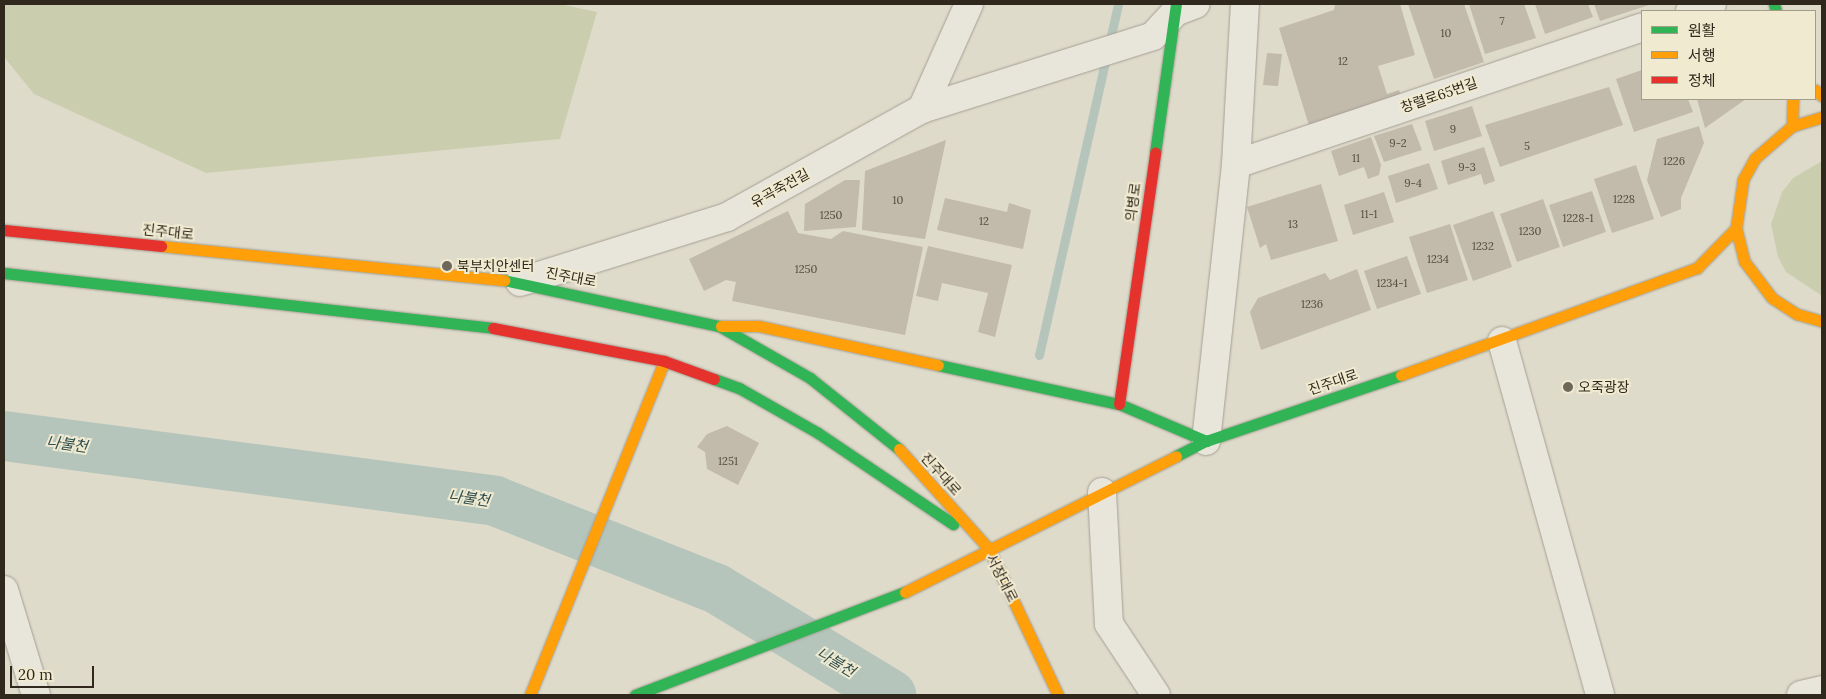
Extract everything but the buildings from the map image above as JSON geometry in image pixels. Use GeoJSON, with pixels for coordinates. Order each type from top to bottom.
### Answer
{"type":"FeatureCollection","features":[{"type":"Feature","properties":{"kind":"street"},"geometry":{"type":"LineString","coordinates":[[922,109],[969,4]]}},
{"type":"Feature","properties":{"kind":"street"},"geometry":{"type":"LineString","coordinates":[[720,326],[759,326],[1119,404],[1206,441],[1236,164],[1245,4]]}},
{"type":"Feature","properties":{"kind":"street"},"geometry":{"type":"LineString","coordinates":[[1693,10],[1712,4]]}},
{"type":"Feature","properties":{"kind":"street","name":"유곡죽전길"},"geometry":{"type":"LineString","coordinates":[[520,282],[728,217],[922,109],[1153,36],[1182,6]]}},
{"type":"Feature","properties":{"kind":"street","name":"의병로"},"geometry":{"type":"LineString","coordinates":[[1119,404],[1182,6]]}},
{"type":"Feature","properties":{"kind":"street","name":"창렬로65번길"},"geometry":{"type":"LineString","coordinates":[[1236,164],[1641,27]]}},
{"type":"Feature","properties":{"kind":"street"},"geometry":{"type":"LineString","coordinates":[[1792,126],[1793,100]]}},
{"type":"Feature","properties":{"kind":"street"},"geometry":{"type":"LineString","coordinates":[[1822,117],[1792,126],[1760,152],[1743,180],[1736,228],[1752,276],[1772,298],[1796,314],[1822,321]]}},
{"type":"Feature","properties":{"kind":"street"},"geometry":{"type":"LineString","coordinates":[[1697,268],[1736,228]]}},
{"type":"Feature","properties":{"kind":"street","name":"진주대로"},"geometry":{"type":"LineString","coordinates":[[4,230],[520,282],[720,326],[810,378],[893,443],[990,549],[1206,441],[1502,341],[1697,268]]}},
{"type":"Feature","properties":{"kind":"street"},"geometry":{"type":"LineString","coordinates":[[1697,268],[1715,269]]}},
{"type":"Feature","properties":{"kind":"street"},"geometry":{"type":"LineString","coordinates":[[1733,271],[1752,276]]}},
{"type":"Feature","properties":{"kind":"street"},"geometry":{"type":"LineString","coordinates":[[4,273],[522,330],[664,361],[747,392],[818,433],[990,549]]}},
{"type":"Feature","properties":{"kind":"street"},"geometry":{"type":"LineString","coordinates":[[1502,341],[1600,695]]}},
{"type":"Feature","properties":{"kind":"street"},"geometry":{"type":"LineString","coordinates":[[530,695],[534,681],[641,422],[664,361]]}},
{"type":"Feature","properties":{"kind":"street"},"geometry":{"type":"LineString","coordinates":[[1102,492],[1109,624],[1156,695]]}},
{"type":"Feature","properties":{"kind":"street","name":"서장대로"},"geometry":{"type":"LineString","coordinates":[[635,695],[900,595],[990,549],[1058,695]]}},
{"type":"Feature","properties":{"kind":"street"},"geometry":{"type":"LineString","coordinates":[[4,590],[36,695]]}},
{"type":"Feature","properties":{"kind":"street"},"geometry":{"type":"LineString","coordinates":[[1801,695],[1822,690]]}},
{"type":"Feature","properties":{"kind":"green space"},"geometry":{"type":"Polygon","coordinates":[[[4,4],[560,4],[597,12],[560,139],[206,173],[34,94],[4,57],[4,4]]]}},
{"type":"Feature","properties":{"kind":"green space"},"geometry":{"type":"Polygon","coordinates":[[[1822,161],[1822,296],[1786,272],[1778,257],[1771,224],[1782,192],[1793,178],[1822,161]]]}},
{"type":"Feature","properties":{"kind":"waterway"},"geometry":{"type":"LineString","coordinates":[[1039,355],[1118,4]]}},
{"type":"Feature","properties":{"kind":"waterway","name":"나불천"},"geometry":{"type":"LineString","coordinates":[[4,436],[495,501],[717,589],[891,695]]}},
{"type":"Feature","properties":{"kind":"traffic: fast"},"geometry":{"type":"LineString","coordinates":[[1155,153],[1176,4]]}},
{"type":"Feature","properties":{"kind":"traffic: fast"},"geometry":{"type":"LineString","coordinates":[[1774,4],[1776,10]]}},
{"type":"Feature","properties":{"kind":"traffic: fast"},"geometry":{"type":"LineString","coordinates":[[4,273],[493,328]]}},
{"type":"Feature","properties":{"kind":"traffic: fast"},"geometry":{"type":"LineString","coordinates":[[504,280],[719,326],[810,378],[899,449]]}},
{"type":"Feature","properties":{"kind":"traffic: fast"},"geometry":{"type":"LineString","coordinates":[[938,365],[1119,404],[1206,441]]}},
{"type":"Feature","properties":{"kind":"traffic: fast"},"geometry":{"type":"LineString","coordinates":[[1176,456],[1206,441],[1401,375]]}},
{"type":"Feature","properties":{"kind":"traffic: fast"},"geometry":{"type":"LineString","coordinates":[[714,379],[739,388],[818,433],[953,524]]}},
{"type":"Feature","properties":{"kind":"traffic: fast"},"geometry":{"type":"LineString","coordinates":[[635,695],[905,592]]}},
{"type":"Feature","properties":{"kind":"traffic: slow"},"geometry":{"type":"LineString","coordinates":[[1816,91],[1822,96]]}},
{"type":"Feature","properties":{"kind":"traffic: slow"},"geometry":{"type":"LineString","coordinates":[[1792,126],[1793,100]]}},
{"type":"Feature","properties":{"kind":"traffic: slow"},"geometry":{"type":"LineString","coordinates":[[1822,117],[1792,126],[1755,158],[1743,180],[1736,228],[1744,261],[1772,298],[1797,314],[1822,321]]}},
{"type":"Feature","properties":{"kind":"traffic: slow"},"geometry":{"type":"LineString","coordinates":[[1401,375],[1697,268],[1736,228]]}},
{"type":"Feature","properties":{"kind":"traffic: slow"},"geometry":{"type":"LineString","coordinates":[[161,246],[504,280]]}},
{"type":"Feature","properties":{"kind":"traffic: slow"},"geometry":{"type":"LineString","coordinates":[[721,326],[759,326],[938,365]]}},
{"type":"Feature","properties":{"kind":"traffic: slow"},"geometry":{"type":"LineString","coordinates":[[530,695],[664,361]]}},
{"type":"Feature","properties":{"kind":"traffic: slow"},"geometry":{"type":"LineString","coordinates":[[899,449],[989,549],[1058,695]]}},
{"type":"Feature","properties":{"kind":"traffic: slow"},"geometry":{"type":"LineString","coordinates":[[905,592],[1176,456]]}},
{"type":"Feature","properties":{"kind":"traffic: jam"},"geometry":{"type":"LineString","coordinates":[[1119,404],[1155,153]]}},
{"type":"Feature","properties":{"kind":"traffic: jam"},"geometry":{"type":"LineString","coordinates":[[4,230],[161,246]]}},
{"type":"Feature","properties":{"kind":"traffic: jam"},"geometry":{"type":"LineString","coordinates":[[493,328],[664,361],[714,379]]}},
{"type":"Feature","properties":{"kind":"place","name":"북부치안센터"},"geometry":{"type":"Point","coordinates":[447,266]}},
{"type":"Feature","properties":{"kind":"place","name":"오죽광장"},"geometry":{"type":"Point","coordinates":[1568,387]}}]}
